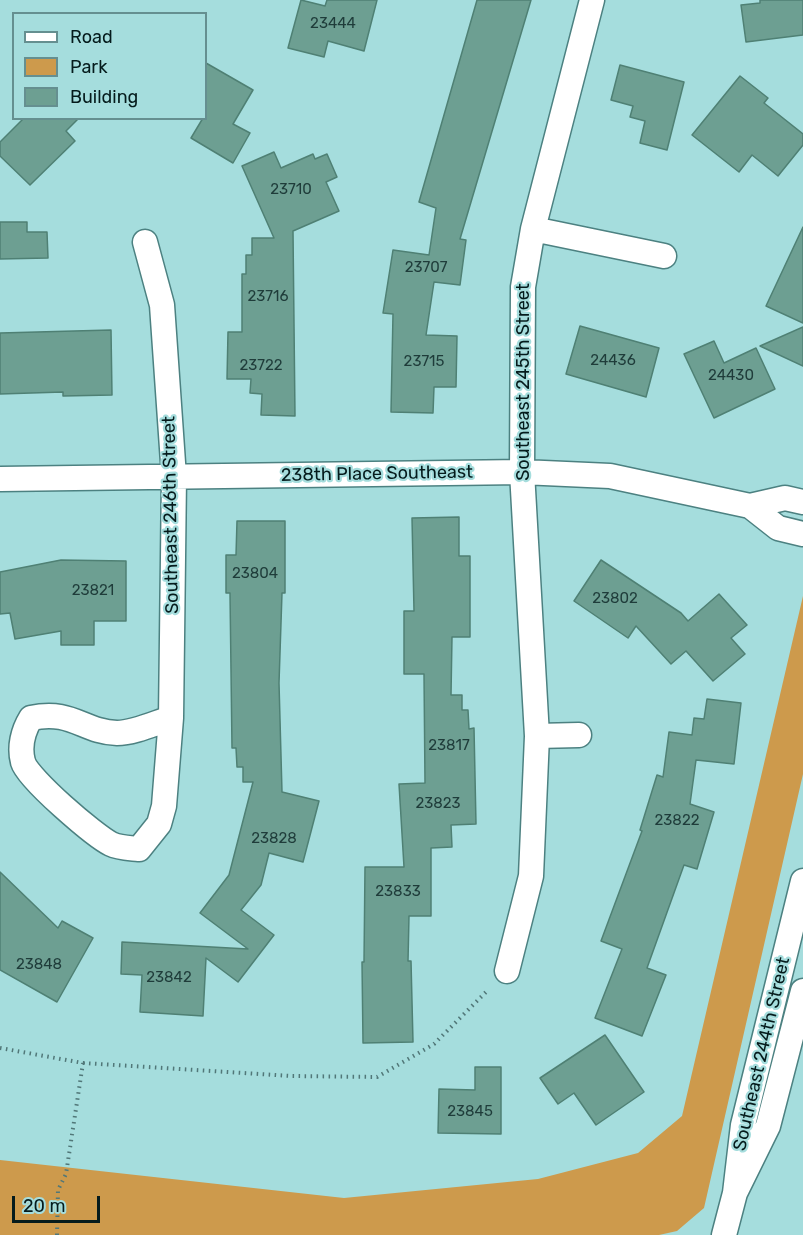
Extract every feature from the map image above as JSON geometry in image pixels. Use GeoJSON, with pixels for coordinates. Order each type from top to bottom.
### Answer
{"type":"FeatureCollection","features":[{"type":"Feature","properties":{"kind":"street","name":"Southeast 245th Street"},"geometry":{"type":"LineString","coordinates":[[507,971],[531,876],[537,736],[522,472],[522,287],[533,229],[592,0]]}},
{"type":"Feature","properties":{"kind":"street"},"geometry":{"type":"LineString","coordinates":[[533,229],[664,256]]}},
{"type":"Feature","properties":{"kind":"street","name":"Southeast 246th Street"},"geometry":{"type":"LineString","coordinates":[[145,242],[162,305],[174,477],[171,718],[164,806],[159,824],[139,849],[114,846],[98,837],[33,777],[23,763],[24,730],[31,718],[47,715],[63,716],[96,729],[118,733],[171,718]]}},
{"type":"Feature","properties":{"kind":"street","name":"238th Place Southeast"},"geometry":{"type":"LineString","coordinates":[[0,478],[522,472],[610,476],[750,506],[785,498],[803,502]]}},
{"type":"Feature","properties":{"kind":"street","name":"238th Place Southeast"},"geometry":{"type":"LineString","coordinates":[[750,506],[778,528],[803,534]]}},
{"type":"Feature","properties":{"kind":"street"},"geometry":{"type":"LineString","coordinates":[[537,736],[579,735]]}},
{"type":"Feature","properties":{"kind":"street","name":"Southeast 244th Street"},"geometry":{"type":"LineString","coordinates":[[724,1235],[735,1193],[743,1125],[803,882]]}},
{"type":"Feature","properties":{"kind":"street","name":"Southeast 244th Street"},"geometry":{"type":"LineString","coordinates":[[735,1193],[768,1126],[803,990]]}},
{"type":"Feature","properties":{"kind":"path"},"geometry":{"type":"LineString","coordinates":[[0,1048],[83,1064],[291,1076],[377,1077],[434,1044],[507,971]]}},
{"type":"Feature","properties":{"kind":"path"},"geometry":{"type":"LineString","coordinates":[[57,1235],[58,1190],[66,1174],[83,1064]]}},
{"type":"Feature","properties":{"kind":"green space"},"geometry":{"type":"Polygon","coordinates":[[[803,596],[803,774],[704,1208],[677,1231],[659,1235],[0,1235],[0,1160],[344,1198],[538,1179],[638,1153],[682,1116],[803,596]]]}},
{"type":"Feature","properties":{"kind":"building"},"geometry":{"type":"Polygon","coordinates":[[[301,0],[325,6],[327,0],[377,0],[364,51],[328,41],[324,57],[288,48],[301,0]]]}},
{"type":"Feature","properties":{"kind":"building"},"geometry":{"type":"Polygon","coordinates":[[[477,0],[531,0],[460,239],[466,240],[460,285],[434,282],[426,335],[457,336],[456,387],[434,387],[433,413],[391,412],[393,314],[383,313],[393,250],[429,255],[436,208],[419,202],[477,0]]]}},
{"type":"Feature","properties":{"kind":"building"},"geometry":{"type":"Polygon","coordinates":[[[760,0],[803,0],[803,35],[746,42],[741,5],[760,3],[760,0]]]}},
{"type":"Feature","properties":{"kind":"building"},"geometry":{"type":"Polygon","coordinates":[[[207,64],[253,90],[233,124],[250,133],[233,163],[191,138],[202,120],[207,120],[207,64]]]}},
{"type":"Feature","properties":{"kind":"building"},"geometry":{"type":"Polygon","coordinates":[[[620,65],[684,82],[667,150],[640,143],[645,121],[630,117],[633,106],[611,100],[620,65]]]}},
{"type":"Feature","properties":{"kind":"building"},"geometry":{"type":"Polygon","coordinates":[[[740,76],[768,98],[764,103],[803,134],[803,145],[778,176],[752,155],[739,172],[692,135],[740,76]]]}},
{"type":"Feature","properties":{"kind":"building"},"geometry":{"type":"Polygon","coordinates":[[[22,120],[77,120],[66,131],[75,141],[30,185],[0,156],[0,142],[22,120]]]}},
{"type":"Feature","properties":{"kind":"building"},"geometry":{"type":"Polygon","coordinates":[[[274,152],[281,168],[313,154],[315,159],[327,154],[337,177],[326,182],[339,211],[293,231],[295,416],[261,415],[262,394],[250,393],[251,379],[227,379],[228,332],[242,332],[242,274],[246,274],[246,255],[252,255],[252,238],[274,238],[242,166],[274,152]]]}},
{"type":"Feature","properties":{"kind":"building"},"geometry":{"type":"Polygon","coordinates":[[[0,222],[27,222],[27,232],[47,232],[48,258],[0,259],[0,222]]]}},
{"type":"Feature","properties":{"kind":"building"},"geometry":{"type":"Polygon","coordinates":[[[803,227],[803,323],[766,306],[803,227]]]}},
{"type":"Feature","properties":{"kind":"building"},"geometry":{"type":"Polygon","coordinates":[[[580,326],[659,348],[646,397],[566,374],[580,326]]]}},
{"type":"Feature","properties":{"kind":"building"},"geometry":{"type":"Polygon","coordinates":[[[803,327],[803,366],[760,346],[803,327]]]}},
{"type":"Feature","properties":{"kind":"building"},"geometry":{"type":"Polygon","coordinates":[[[111,330],[112,395],[63,396],[63,392],[0,394],[0,333],[111,330]]]}},
{"type":"Feature","properties":{"kind":"building"},"geometry":{"type":"Polygon","coordinates":[[[714,341],[724,363],[756,348],[775,389],[714,418],[684,354],[714,341]]]}},
{"type":"Feature","properties":{"kind":"building"},"geometry":{"type":"Polygon","coordinates":[[[459,517],[459,556],[470,556],[470,637],[452,637],[451,695],[462,695],[462,710],[468,710],[469,729],[474,728],[476,824],[451,825],[452,847],[431,848],[431,916],[409,916],[408,961],[411,961],[413,1042],[363,1043],[362,962],[364,962],[365,867],[404,867],[399,784],[425,783],[424,674],[404,674],[404,611],[414,611],[412,518],[459,517]]]}},
{"type":"Feature","properties":{"kind":"building"},"geometry":{"type":"Polygon","coordinates":[[[237,521],[285,521],[285,593],[282,593],[279,683],[282,792],[319,801],[303,862],[269,853],[261,885],[241,910],[274,935],[238,982],[206,958],[203,1016],[140,1012],[142,975],[121,974],[122,942],[248,949],[200,913],[229,875],[253,782],[243,782],[243,767],[237,767],[236,748],[232,748],[230,593],[226,593],[226,555],[236,555],[237,521]]]}},
{"type":"Feature","properties":{"kind":"building"},"geometry":{"type":"Polygon","coordinates":[[[61,560],[126,561],[126,621],[94,621],[94,645],[61,645],[61,631],[15,639],[10,613],[0,614],[0,572],[61,560]]]}},
{"type":"Feature","properties":{"kind":"building"},"geometry":{"type":"Polygon","coordinates":[[[601,560],[681,613],[688,621],[719,594],[747,625],[731,638],[745,654],[713,681],[686,651],[671,664],[636,626],[628,638],[574,601],[601,560]]]}},
{"type":"Feature","properties":{"kind":"building"},"geometry":{"type":"Polygon","coordinates":[[[707,699],[741,703],[734,764],[696,760],[690,804],[714,812],[697,869],[684,865],[647,968],[666,975],[642,1036],[595,1018],[622,949],[601,941],[642,831],[640,830],[657,775],[663,777],[669,732],[692,735],[694,718],[704,719],[707,699]]]}},
{"type":"Feature","properties":{"kind":"building"},"geometry":{"type":"Polygon","coordinates":[[[0,872],[58,928],[62,921],[93,938],[57,1002],[0,970],[0,872]]]}},
{"type":"Feature","properties":{"kind":"building"},"geometry":{"type":"Polygon","coordinates":[[[605,1035],[644,1092],[596,1125],[574,1093],[558,1104],[540,1078],[605,1035]]]}},
{"type":"Feature","properties":{"kind":"building"},"geometry":{"type":"Polygon","coordinates":[[[475,1067],[501,1067],[501,1134],[438,1133],[439,1089],[475,1090],[475,1067]]]}}]}
